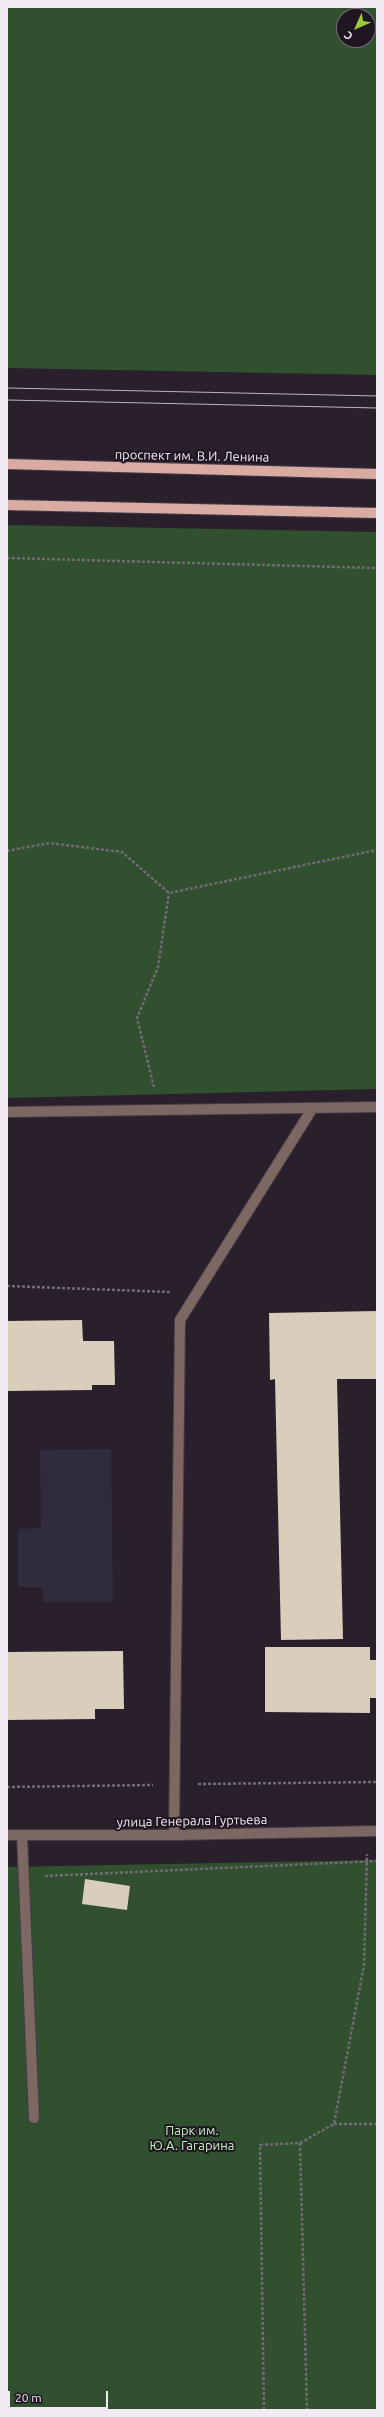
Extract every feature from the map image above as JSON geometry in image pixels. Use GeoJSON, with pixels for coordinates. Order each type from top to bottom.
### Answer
{"type":"FeatureCollection","features":[{"type":"Feature","properties":{"kind":"main road","name":"проспект им. В.И. Ленина"},"geometry":{"type":"LineString","coordinates":[[7,464],[377,474]]}},
{"type":"Feature","properties":{"kind":"main road"},"geometry":{"type":"LineString","coordinates":[[7,505],[377,513]]}},
{"type":"Feature","properties":{"kind":"street"},"geometry":{"type":"LineString","coordinates":[[7,1112],[377,1107]]}},
{"type":"Feature","properties":{"kind":"street"},"geometry":{"type":"LineString","coordinates":[[174,1835],[180,1320],[312,1109]]}},
{"type":"Feature","properties":{"kind":"street","name":"улица Генерала Гуртьева"},"geometry":{"type":"LineString","coordinates":[[7,1835],[174,1835],[373,1831]]}},
{"type":"Feature","properties":{"kind":"street"},"geometry":{"type":"LineString","coordinates":[[22,1835],[34,2118]]}},
{"type":"Feature","properties":{"kind":"path"},"geometry":{"type":"LineString","coordinates":[[7,558],[377,568]]}},
{"type":"Feature","properties":{"kind":"path"},"geometry":{"type":"LineString","coordinates":[[7,851],[49,843],[122,852],[169,892]]}},
{"type":"Feature","properties":{"kind":"path"},"geometry":{"type":"LineString","coordinates":[[169,892],[377,850]]}},
{"type":"Feature","properties":{"kind":"path"},"geometry":{"type":"LineString","coordinates":[[160,1110],[137,1018],[158,967],[169,892]]}},
{"type":"Feature","properties":{"kind":"path"},"geometry":{"type":"LineString","coordinates":[[7,1286],[196,1293]]}},
{"type":"Feature","properties":{"kind":"path"},"geometry":{"type":"LineString","coordinates":[[334,2124],[364,1965],[367,1862],[373,1831]]}},
{"type":"Feature","properties":{"kind":"path"},"geometry":{"type":"LineString","coordinates":[[24,1877],[377,1861]]}},
{"type":"Feature","properties":{"kind":"path"},"geometry":{"type":"LineString","coordinates":[[264,2410],[260,2145],[300,2143],[334,2124],[377,2124]]}},
{"type":"Feature","properties":{"kind":"path"},"geometry":{"type":"LineString","coordinates":[[300,2143],[307,2410]]}},
{"type":"Feature","properties":{"kind":"shaded area"},"geometry":{"type":"Polygon","coordinates":[[[111,1449],[113,1602],[43,1602],[42,1587],[18,1587],[18,1529],[41,1528],[40,1450],[111,1449]]]}},
{"type":"Feature","properties":{"kind":"green space"},"geometry":{"type":"Polygon","coordinates":[[[7,7],[377,7],[377,375],[7,368],[7,7]]]}},
{"type":"Feature","properties":{"kind":"green space"},"geometry":{"type":"Polygon","coordinates":[[[7,525],[377,532],[377,1089],[7,1098],[7,525]]]}},
{"type":"Feature","properties":{"kind":"green space","name":"Парк им. Ю.А. Гагарина"},"geometry":{"type":"Polygon","coordinates":[[[377,1860],[377,2410],[7,2410],[7,1867],[377,1860]]]}},
{"type":"Feature","properties":{"kind":"building"},"geometry":{"type":"Polygon","coordinates":[[[377,1311],[377,1379],[337,1379],[343,1639],[281,1640],[275,1379],[270,1380],[269,1313],[377,1311]]]}},
{"type":"Feature","properties":{"kind":"building"},"geometry":{"type":"Polygon","coordinates":[[[82,1320],[83,1341],[114,1341],[115,1385],[92,1385],[92,1390],[7,1391],[7,1321],[82,1320]]]}},
{"type":"Feature","properties":{"kind":"building"},"geometry":{"type":"Polygon","coordinates":[[[265,1647],[370,1647],[370,1660],[377,1660],[377,1698],[370,1698],[370,1713],[265,1712],[265,1647]]]}},
{"type":"Feature","properties":{"kind":"building"},"geometry":{"type":"Polygon","coordinates":[[[123,1651],[124,1709],[95,1709],[95,1719],[7,1720],[7,1652],[123,1651]]]}},
{"type":"Feature","properties":{"kind":"building"},"geometry":{"type":"Polygon","coordinates":[[[85,1879],[130,1886],[127,1910],[82,1904],[85,1879]]]}},
{"type":"Feature","properties":{"kind":"tram line"},"geometry":{"type":"LineString","coordinates":[[7,388],[377,396]]}},
{"type":"Feature","properties":{"kind":"tram line"},"geometry":{"type":"LineString","coordinates":[[7,400],[377,408]]}}]}
